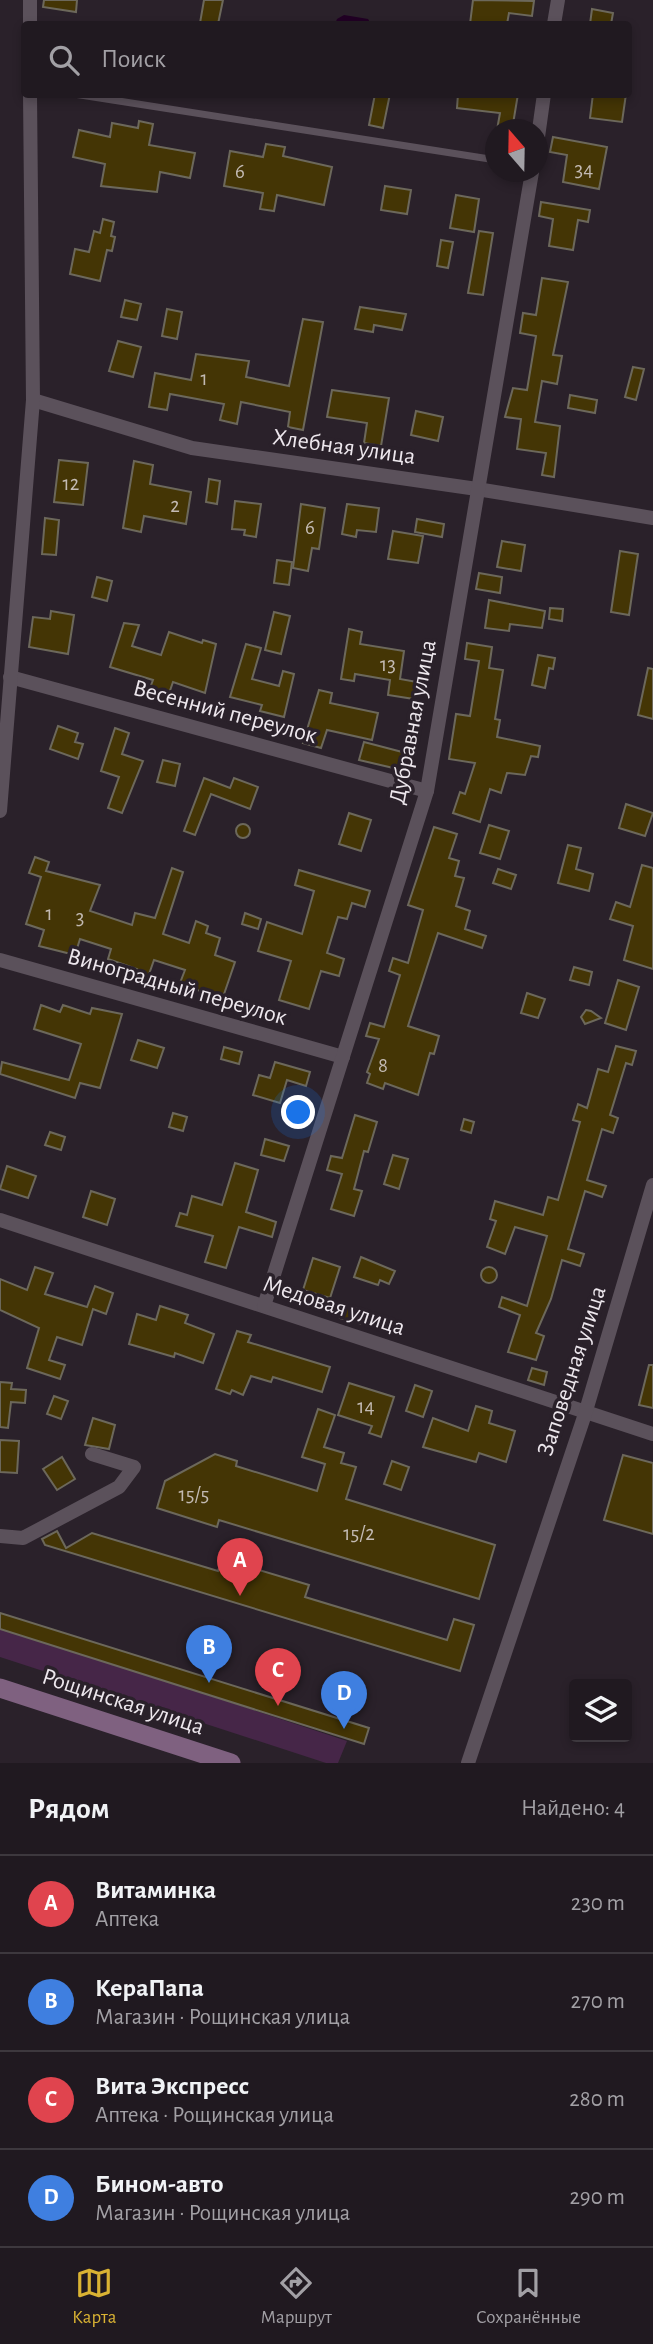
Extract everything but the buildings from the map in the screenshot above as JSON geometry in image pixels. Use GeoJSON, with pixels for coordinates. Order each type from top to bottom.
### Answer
{"type":"FeatureCollection","features":[{"type":"Feature","properties":{"kind":"street"},"geometry":{"type":"LineString","coordinates":[[30,0],[30,21]]}},
{"type":"Feature","properties":{"kind":"street"},"geometry":{"type":"LineString","coordinates":[[554,21],[558,0]]}},
{"type":"Feature","properties":{"kind":"street"},"geometry":{"type":"LineString","coordinates":[[0,811],[33,400],[30,98]]}},
{"type":"Feature","properties":{"kind":"street"},"geometry":{"type":"LineString","coordinates":[[540,119],[543,98]]}},
{"type":"Feature","properties":{"kind":"street","name":"Дубравная улица"},"geometry":{"type":"LineString","coordinates":[[264,1306],[427,791],[530,182]]}},
{"type":"Feature","properties":{"kind":"street","name":"Хлебная улица"},"geometry":{"type":"LineString","coordinates":[[33,400],[192,448],[477,489],[653,518]]}},
{"type":"Feature","properties":{"kind":"street","name":"Весенний переулок"},"geometry":{"type":"LineString","coordinates":[[10,677],[427,791]]}},
{"type":"Feature","properties":{"kind":"street","name":"Виноградный переулок"},"geometry":{"type":"LineString","coordinates":[[0,960],[342,1057]]}},
{"type":"Feature","properties":{"kind":"street","name":"Заповедная улица"},"geometry":{"type":"LineString","coordinates":[[468,1763],[531,1568],[585,1414],[653,1185]]}},
{"type":"Feature","properties":{"kind":"street","name":"Медовая улица"},"geometry":{"type":"LineString","coordinates":[[0,1220],[585,1414],[653,1434]]}},
{"type":"Feature","properties":{"kind":"street"},"geometry":{"type":"LineString","coordinates":[[0,1536],[23,1538],[119,1487],[134,1468],[92,1454]]}},
{"type":"Feature","properties":{"kind":"street","name":"Рощинская улица"},"geometry":{"type":"LineString","coordinates":[[0,1688],[232,1763]]}},
{"type":"Feature","properties":{"kind":"lane"},"geometry":{"type":"LineString","coordinates":[[100,98],[485,158]]}},
{"type":"Feature","properties":{"kind":"shaded area"},"geometry":{"type":"Polygon","coordinates":[[[344,15],[369,21],[336,21],[344,15]]]}},
{"type":"Feature","properties":{"kind":"shaded area"},"geometry":{"type":"Polygon","coordinates":[[[0,1626],[347,1741],[338,1763],[326,1763],[0,1657],[0,1626]]]}},
{"type":"Feature","properties":{"kind":"place","name":"Витаминка"},"geometry":{"type":"Point","coordinates":[240,1596]}},
{"type":"Feature","properties":{"kind":"place","name":"КераПапа"},"geometry":{"type":"Point","coordinates":[209,1683]}},
{"type":"Feature","properties":{"kind":"place","name":"Вита Экспресс"},"geometry":{"type":"Point","coordinates":[278,1706]}},
{"type":"Feature","properties":{"kind":"place","name":"Бином-авто"},"geometry":{"type":"Point","coordinates":[344,1729]}}]}
